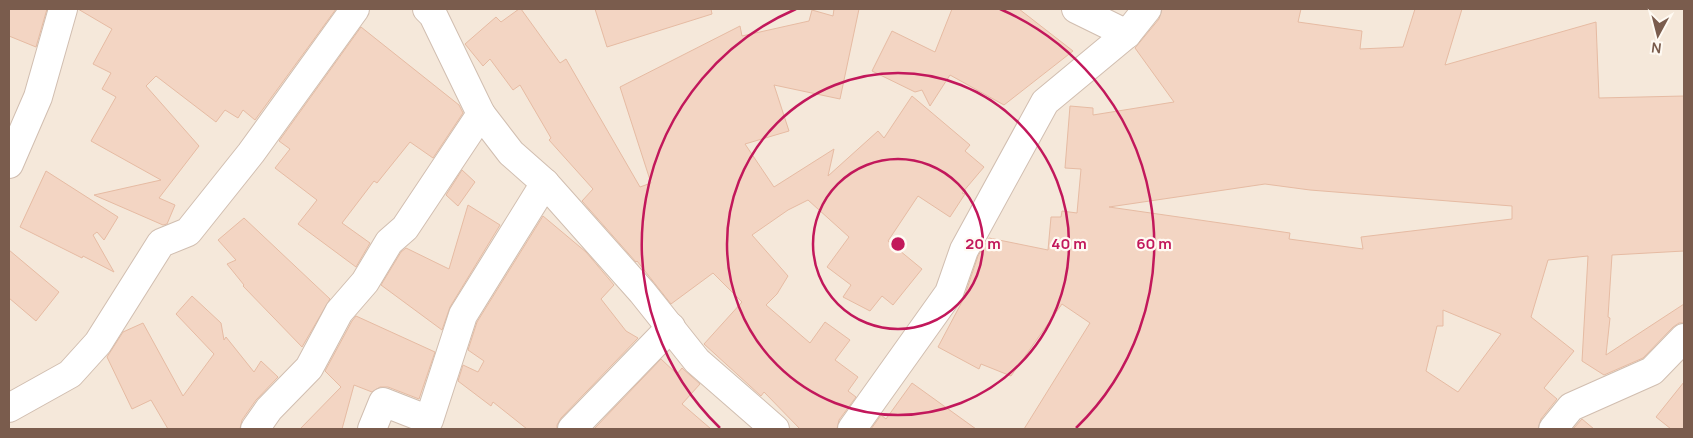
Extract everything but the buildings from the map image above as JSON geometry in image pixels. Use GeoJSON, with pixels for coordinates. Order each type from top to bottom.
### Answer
{"type":"FeatureCollection","features":[{"type":"Feature","properties":{"kind":"street"},"geometry":{"type":"LineString","coordinates":[[9,164],[38,97],[63,9]]}},
{"type":"Feature","properties":{"kind":"street"},"geometry":{"type":"LineString","coordinates":[[9,408],[70,374],[98,343],[162,243],[188,232],[251,153],[355,9]]}},
{"type":"Feature","properties":{"kind":"street"},"geometry":{"type":"LineString","coordinates":[[427,9],[433,15],[481,114],[511,152],[544,183],[642,292],[698,361],[774,429]]}},
{"type":"Feature","properties":{"kind":"street"},"geometry":{"type":"LineString","coordinates":[[1076,9],[1127,34]]}},
{"type":"Feature","properties":{"kind":"street"},"geometry":{"type":"LineString","coordinates":[[852,429],[949,293],[964,250],[1045,102],[1127,34],[1147,9]]}},
{"type":"Feature","properties":{"kind":"street"},"geometry":{"type":"LineString","coordinates":[[255,429],[269,409],[309,368],[339,312],[365,282],[388,242],[404,228],[481,114]]}},
{"type":"Feature","properties":{"kind":"street"},"geometry":{"type":"LineString","coordinates":[[372,429],[383,402],[429,420],[463,315],[544,183]]}},
{"type":"Feature","properties":{"kind":"street"},"geometry":{"type":"LineString","coordinates":[[572,429],[671,328]]}},
{"type":"Feature","properties":{"kind":"street"},"geometry":{"type":"LineString","coordinates":[[1552,429],[1571,407],[1652,370],[1684,338]]}},
{"type":"Feature","properties":{"kind":"shaded area"},"geometry":{"type":"Polygon","coordinates":[[[9,9],[1684,9],[1684,429],[9,429],[9,9]]]}}]}
